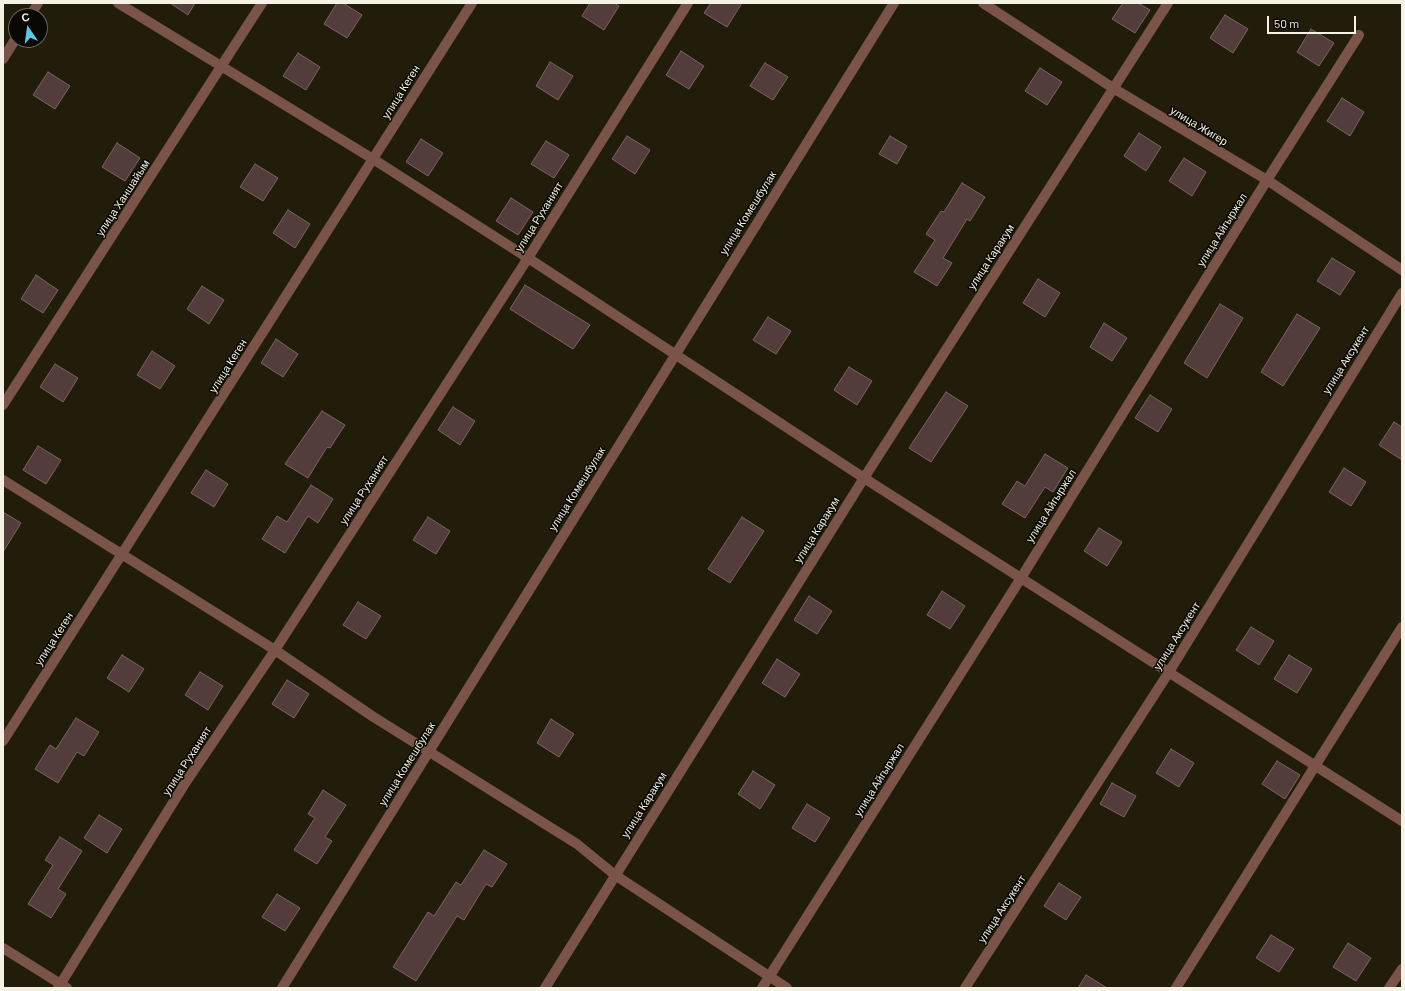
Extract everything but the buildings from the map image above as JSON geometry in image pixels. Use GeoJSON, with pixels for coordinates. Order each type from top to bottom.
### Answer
{"type":"FeatureCollection","features":[{"type":"Feature","properties":{"kind":"street"},"geometry":{"type":"LineString","coordinates":[[118,3],[373,159],[528,258],[864,478],[1402,821]]}},
{"type":"Feature","properties":{"kind":"street","name":"улица Ханшайым"},"geometry":{"type":"LineString","coordinates":[[3,405],[262,3]]}},
{"type":"Feature","properties":{"kind":"street","name":"улица Кеген"},"geometry":{"type":"LineString","coordinates":[[3,741],[472,3]]}},
{"type":"Feature","properties":{"kind":"street","name":"улица Руханият"},"geometry":{"type":"LineString","coordinates":[[62,987],[184,785],[276,650],[528,258],[688,3]]}},
{"type":"Feature","properties":{"kind":"street","name":"улица Комешбулак"},"geometry":{"type":"LineString","coordinates":[[282,988],[674,354],[894,3]]}},
{"type":"Feature","properties":{"kind":"street","name":"улица Жигер"},"geometry":{"type":"LineString","coordinates":[[983,3],[1113,88],[1267,180],[1402,270]]}},
{"type":"Feature","properties":{"kind":"street","name":"улица Каракум"},"geometry":{"type":"LineString","coordinates":[[545,988],[864,478],[1168,3]]}},
{"type":"Feature","properties":{"kind":"street","name":"улица Айгыржал"},"geometry":{"type":"LineString","coordinates":[[762,988],[768,976],[1021,578],[1267,180],[1359,35]]}},
{"type":"Feature","properties":{"kind":"street"},"geometry":{"type":"LineString","coordinates":[[3,59],[10,48]]}},
{"type":"Feature","properties":{"kind":"street","name":"улица Аксукент"},"geometry":{"type":"LineString","coordinates":[[965,988],[1169,672],[1402,293]]}},
{"type":"Feature","properties":{"kind":"street"},"geometry":{"type":"LineString","coordinates":[[3,480],[276,650],[372,716],[577,844],[615,874],[787,988]]}},
{"type":"Feature","properties":{"kind":"street"},"geometry":{"type":"LineString","coordinates":[[1176,988],[1314,765],[1402,627]]}},
{"type":"Feature","properties":{"kind":"street"},"geometry":{"type":"LineString","coordinates":[[3,948],[62,987]]}},
{"type":"Feature","properties":{"kind":"street"},"geometry":{"type":"LineString","coordinates":[[1389,988],[1402,969]]}}]}
